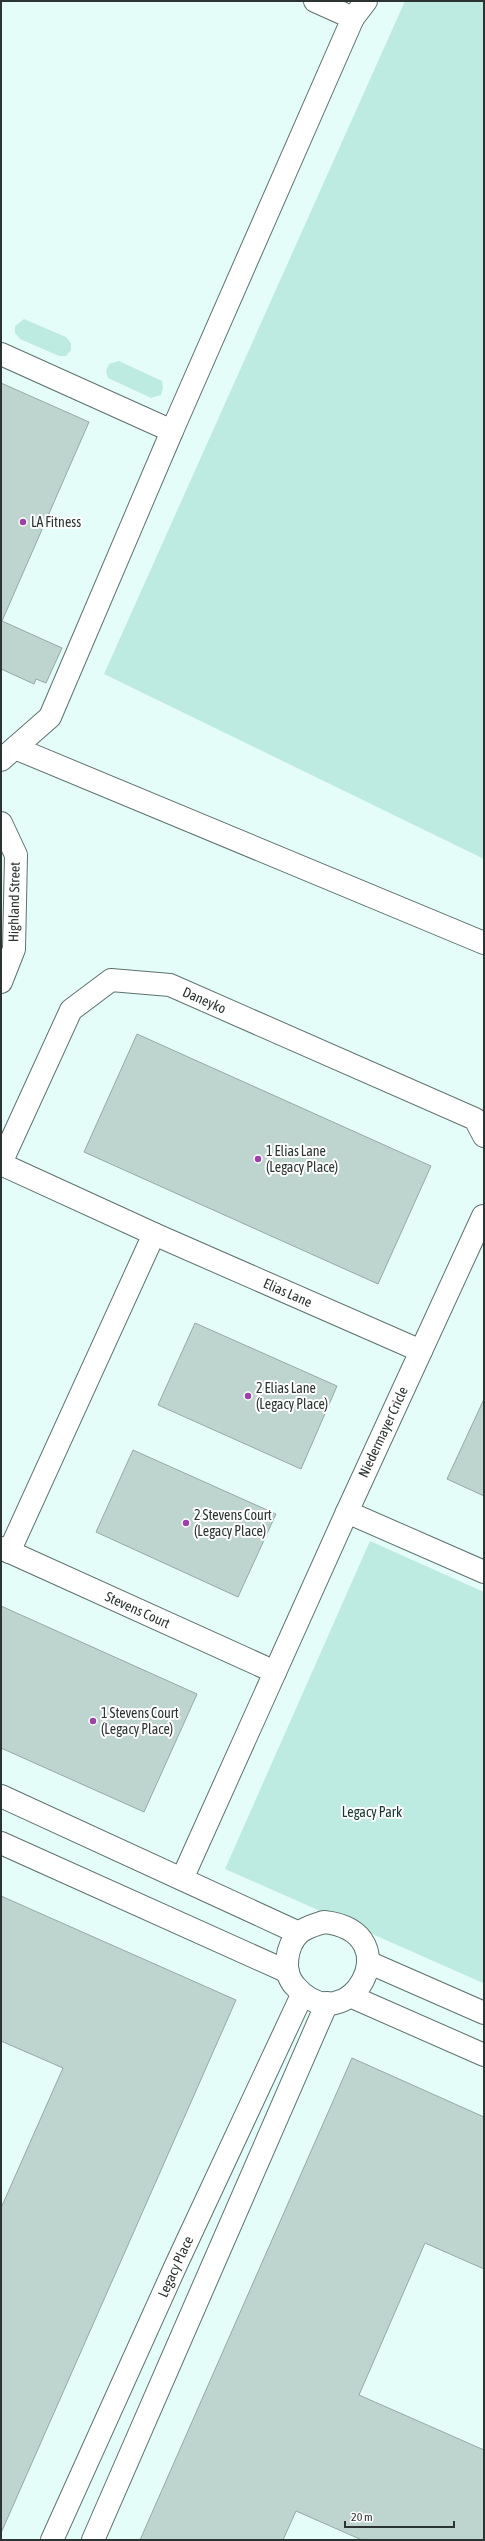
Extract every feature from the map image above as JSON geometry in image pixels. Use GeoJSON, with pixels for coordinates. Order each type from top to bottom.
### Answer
{"type":"FeatureCollection","features":[{"type":"Feature","properties":{"kind":"lane"},"geometry":{"type":"LineString","coordinates":[[315,1],[353,18]]}},
{"type":"Feature","properties":{"kind":"lane"},"geometry":{"type":"LineString","coordinates":[[366,1],[353,18],[172,431],[50,717],[8,754],[484,943]]}},
{"type":"Feature","properties":{"kind":"lane"},"geometry":{"type":"LineString","coordinates":[[1,354],[172,431]]}},
{"type":"Feature","properties":{"kind":"lane","name":"Highland Street"},"geometry":{"type":"LineString","coordinates":[[1,823],[16,854],[14,949],[1,982]]}},
{"type":"Feature","properties":{"kind":"lane","name":"Daneyko"},"geometry":{"type":"LineString","coordinates":[[1,1163],[70,1010],[111,980],[170,985],[475,1119],[484,1136]]}},
{"type":"Feature","properties":{"kind":"lane","name":"Elias Lane"},"geometry":{"type":"LineString","coordinates":[[1,1163],[154,1234],[421,1351]]}},
{"type":"Feature","properties":{"kind":"lane","name":"Niedermayer Cricle"},"geometry":{"type":"LineString","coordinates":[[182,1879],[346,1512],[484,1214]]}},
{"type":"Feature","properties":{"kind":"lane"},"geometry":{"type":"LineString","coordinates":[[5,1550],[154,1234]]}},
{"type":"Feature","properties":{"kind":"lane"},"geometry":{"type":"LineString","coordinates":[[346,1512],[484,1572]]}},
{"type":"Feature","properties":{"kind":"lane","name":"Stevens Court"},"geometry":{"type":"LineString","coordinates":[[5,1550],[275,1672]]}},
{"type":"Feature","properties":{"kind":"lane"},"geometry":{"type":"LineString","coordinates":[[1,1796],[299,1933]]}},
{"type":"Feature","properties":{"kind":"lane"},"geometry":{"type":"LineString","coordinates":[[1,1843],[288,1972]]}},
{"type":"Feature","properties":{"kind":"lane"},"geometry":{"type":"LineString","coordinates":[[318,1924],[338,1924],[351,1930],[361,1940],[370,1963],[365,1978],[350,1996],[339,2002],[327,2004],[314,2002],[302,1995],[293,1984],[288,1972],[287,1958],[291,1944],[299,1933],[318,1924]]}},
{"type":"Feature","properties":{"kind":"lane"},"geometry":{"type":"LineString","coordinates":[[370,1963],[484,2013]]}},
{"type":"Feature","properties":{"kind":"lane","name":"Legacy Place"},"geometry":{"type":"LineString","coordinates":[[52,2540],[302,1995]]}},
{"type":"Feature","properties":{"kind":"lane"},"geometry":{"type":"LineString","coordinates":[[350,1996],[484,2055]]}},
{"type":"Feature","properties":{"kind":"lane"},"geometry":{"type":"LineString","coordinates":[[93,2540],[327,2004]]}},
{"type":"Feature","properties":{"kind":"green space"},"geometry":{"type":"Polygon","coordinates":[[[405,1],[484,1],[484,859],[104,674],[405,1]]]}},
{"type":"Feature","properties":{"kind":"green space"},"geometry":{"type":"Polygon","coordinates":[[[24,319],[66,337],[71,343],[71,350],[66,356],[59,356],[20,339],[15,333],[15,326],[24,319]]]}},
{"type":"Feature","properties":{"kind":"green space"},"geometry":{"type":"Polygon","coordinates":[[[119,361],[162,381],[163,388],[161,395],[151,398],[108,378],[106,371],[109,364],[119,361]]]}},
{"type":"Feature","properties":{"kind":"green space","name":"Legacy Park"},"geometry":{"type":"Polygon","coordinates":[[[370,1541],[484,1592],[483,1983],[225,1869],[370,1541]]]}},
{"type":"Feature","properties":{"kind":"building","name":"LA Fitness"},"geometry":{"type":"Polygon","coordinates":[[[1,383],[89,422],[2,621],[62,648],[46,683],[36,679],[34,684],[1,669],[1,383]]]}},
{"type":"Feature","properties":{"kind":"building","name":"1 Elias Lane (Legacy Place)"},"geometry":{"type":"Polygon","coordinates":[[[137,1034],[431,1166],[378,1284],[84,1152],[137,1034]]]}},
{"type":"Feature","properties":{"kind":"building","name":"2 Elias Lane (Legacy Place)"},"geometry":{"type":"Polygon","coordinates":[[[195,1323],[337,1386],[301,1469],[158,1405],[195,1323]]]}},
{"type":"Feature","properties":{"kind":"building"},"geometry":{"type":"Polygon","coordinates":[[[484,1399],[484,1496],[447,1479],[484,1399]]]}},
{"type":"Feature","properties":{"kind":"building","name":"2 Stevens Court (Legacy Place)"},"geometry":{"type":"Polygon","coordinates":[[[133,1450],[276,1514],[238,1597],[96,1532],[133,1450]]]}},
{"type":"Feature","properties":{"kind":"building","name":"1 Stevens Court (Legacy Place)"},"geometry":{"type":"Polygon","coordinates":[[[1,1606],[197,1694],[144,1812],[1,1748],[1,1606]]]}},
{"type":"Feature","properties":{"kind":"building"},"geometry":{"type":"Polygon","coordinates":[[[1,1896],[236,2000],[1,2533],[1,2208],[63,2068],[1,2041],[1,1896]]]}},
{"type":"Feature","properties":{"kind":"building"},"geometry":{"type":"Polygon","coordinates":[[[352,2058],[484,2117],[484,2269],[425,2243],[359,2395],[484,2450],[484,2540],[362,2540],[296,2511],[283,2540],[140,2540],[352,2058]]]}},
{"type":"Feature","properties":{"kind":"place","name":"LA Fitness"},"geometry":{"type":"Point","coordinates":[23,522]}},
{"type":"Feature","properties":{"kind":"place","name":"1 Elias Lane (Legacy Place)"},"geometry":{"type":"Point","coordinates":[258,1159]}},
{"type":"Feature","properties":{"kind":"place","name":"2 Elias Lane (Legacy Place)"},"geometry":{"type":"Point","coordinates":[248,1396]}},
{"type":"Feature","properties":{"kind":"place","name":"2 Stevens Court (Legacy Place)"},"geometry":{"type":"Point","coordinates":[186,1523]}},
{"type":"Feature","properties":{"kind":"place","name":"1 Stevens Court (Legacy Place)"},"geometry":{"type":"Point","coordinates":[93,1721]}}]}
